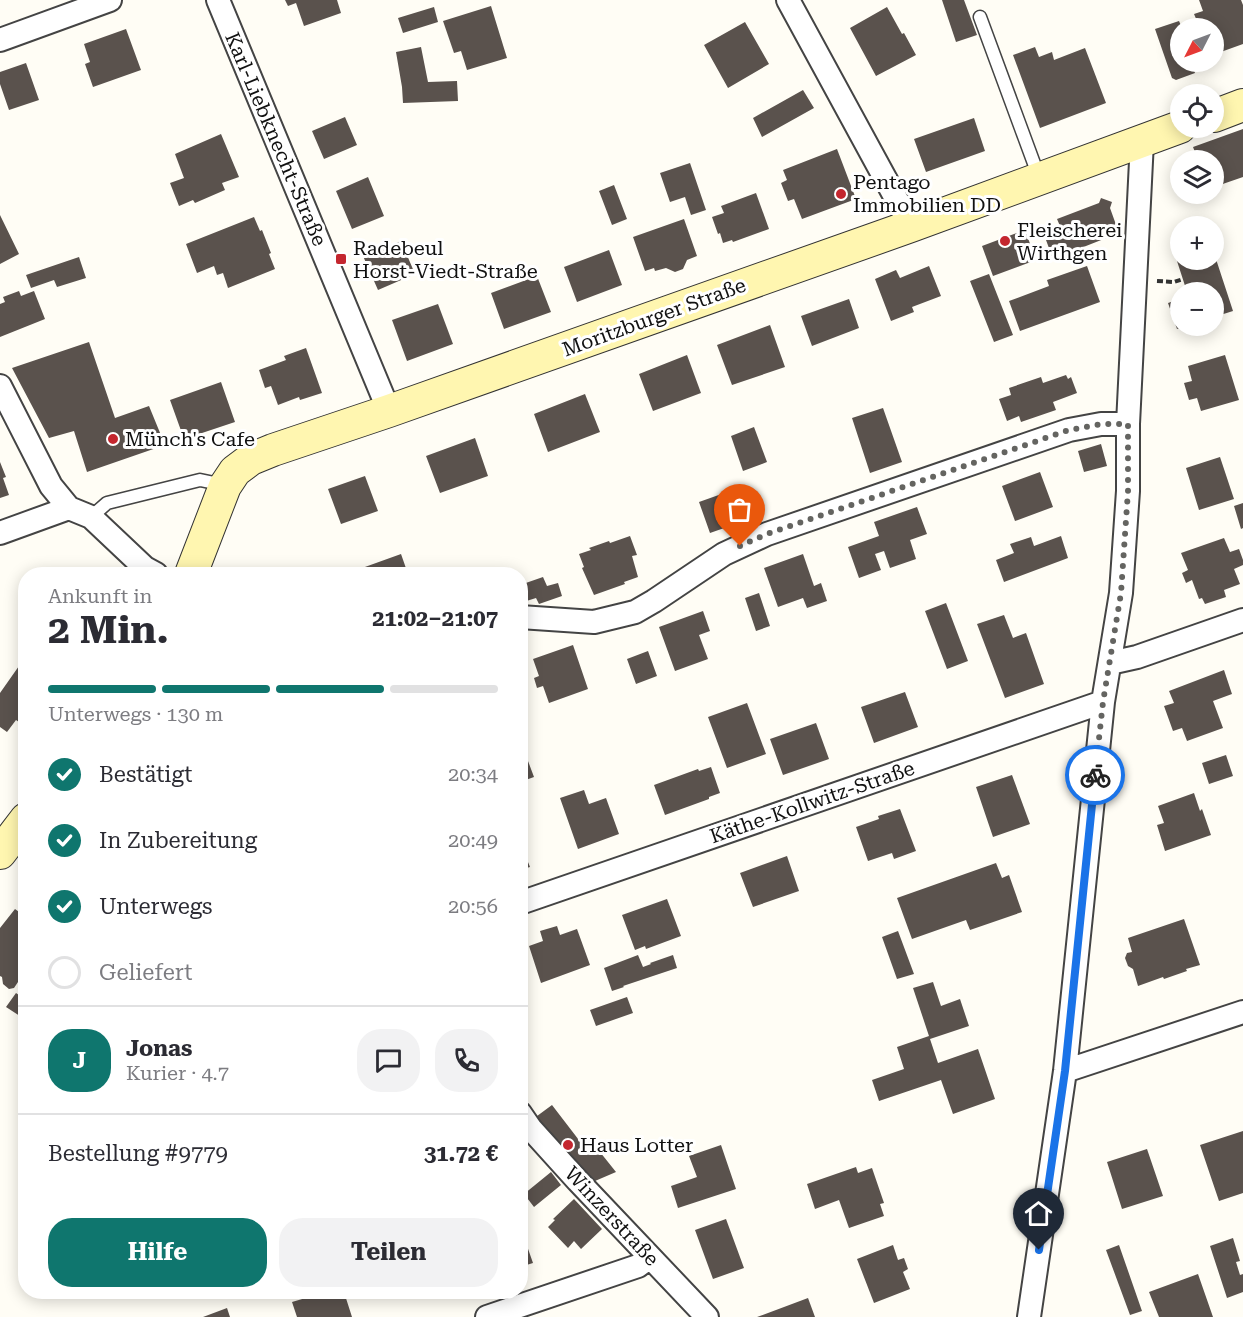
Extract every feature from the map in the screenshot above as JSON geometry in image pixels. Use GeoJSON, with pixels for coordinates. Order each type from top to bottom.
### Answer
{"type":"FeatureCollection","features":[{"type":"Feature","properties":{"kind":"street"},"geometry":{"type":"LineString","coordinates":[[0,40],[110,0]]}},
{"type":"Feature","properties":{"kind":"street","name":"Karl-Liebknecht-Straße"},"geometry":{"type":"LineString","coordinates":[[218,0],[389,411]]}},
{"type":"Feature","properties":{"kind":"street"},"geometry":{"type":"LineString","coordinates":[[788,0],[911,226]]}},
{"type":"Feature","properties":{"kind":"street"},"geometry":{"type":"LineString","coordinates":[[1224,112],[1243,105]]}},
{"type":"Feature","properties":{"kind":"street","name":"Moritzburger Straße"},"geometry":{"type":"LineString","coordinates":[[194,567],[225,486],[235,471],[251,459],[911,226],[1170,131]]}},
{"type":"Feature","properties":{"kind":"street"},"geometry":{"type":"LineString","coordinates":[[1029,1317],[1065,1071],[1103,702],[1121,593],[1128,491],[1128,424],[1142,141]]}},
{"type":"Feature","properties":{"kind":"street"},"geometry":{"type":"LineString","coordinates":[[0,386],[51,486],[69,508],[91,517],[144,567]]}},
{"type":"Feature","properties":{"kind":"street"},"geometry":{"type":"LineString","coordinates":[[528,618],[594,622],[635,612],[724,554],[767,534],[1069,430],[1101,424],[1128,424]]}},
{"type":"Feature","properties":{"kind":"street"},"geometry":{"type":"LineString","coordinates":[[0,532],[69,508]]}},
{"type":"Feature","properties":{"kind":"street"},"geometry":{"type":"LineString","coordinates":[[1110,663],[1137,657],[1243,620]]}},
{"type":"Feature","properties":{"kind":"street","name":"Käthe-Kollwitz-Straße"},"geometry":{"type":"LineString","coordinates":[[528,900],[1103,702]]}},
{"type":"Feature","properties":{"kind":"street"},"geometry":{"type":"LineString","coordinates":[[0,853],[18,829]]}},
{"type":"Feature","properties":{"kind":"street"},"geometry":{"type":"LineString","coordinates":[[1065,1071],[1243,1012]]}},
{"type":"Feature","properties":{"kind":"street","name":"Winzerstraße"},"geometry":{"type":"LineString","coordinates":[[528,1125],[706,1317]]}},
{"type":"Feature","properties":{"kind":"street"},"geometry":{"type":"LineString","coordinates":[[486,1317],[638,1266],[650,1257]]}},
{"type":"Feature","properties":{"kind":"lane"},"geometry":{"type":"LineString","coordinates":[[980,17],[1039,178]]}},
{"type":"Feature","properties":{"kind":"lane"},"geometry":{"type":"LineString","coordinates":[[91,517],[107,503],[200,480],[225,486]]}},
{"type":"Feature","properties":{"kind":"path"},"geometry":{"type":"LineString","coordinates":[[1174,282],[1182,279]]}},
{"type":"Feature","properties":{"kind":"building"},"geometry":{"type":"Polygon","coordinates":[[[285,0],[337,0],[341,13],[304,26],[296,3],[288,6],[285,0]]]}},
{"type":"Feature","properties":{"kind":"building"},"geometry":{"type":"Polygon","coordinates":[[[942,0],[964,0],[977,35],[956,42],[942,0]]]}},
{"type":"Feature","properties":{"kind":"building"},"geometry":{"type":"Polygon","coordinates":[[[1199,0],[1241,0],[1243,44],[1224,51],[1224,18],[1196,18],[1194,14],[1203,11],[1199,0]]]}},
{"type":"Feature","properties":{"kind":"building"},"geometry":{"type":"Polygon","coordinates":[[[491,6],[507,58],[467,70],[461,51],[454,53],[443,21],[491,6]]]}},
{"type":"Feature","properties":{"kind":"building"},"geometry":{"type":"Polygon","coordinates":[[[434,7],[438,22],[403,33],[398,18],[434,7]]]}},
{"type":"Feature","properties":{"kind":"building"},"geometry":{"type":"Polygon","coordinates":[[[887,7],[916,55],[876,76],[850,28],[887,7]]]}},
{"type":"Feature","properties":{"kind":"building"},"geometry":{"type":"Polygon","coordinates":[[[745,22],[769,64],[728,88],[704,45],[745,22]]]}},
{"type":"Feature","properties":{"kind":"building"},"geometry":{"type":"Polygon","coordinates":[[[1170,24],[1170,72],[1195,73],[1176,80],[1172,78],[1155,29],[1170,24]]]}},
{"type":"Feature","properties":{"kind":"building"},"geometry":{"type":"Polygon","coordinates":[[[126,29],[141,70],[93,87],[85,64],[90,62],[84,44],[126,29]]]}},
{"type":"Feature","properties":{"kind":"building"},"geometry":{"type":"Polygon","coordinates":[[[421,47],[428,82],[457,81],[458,101],[403,103],[396,52],[421,47]]]}},
{"type":"Feature","properties":{"kind":"building"},"geometry":{"type":"Polygon","coordinates":[[[1035,47],[1039,57],[1052,52],[1054,60],[1085,48],[1106,103],[1040,128],[1013,55],[1035,47]]]}},
{"type":"Feature","properties":{"kind":"building"},"geometry":{"type":"Polygon","coordinates":[[[26,63],[39,100],[9,110],[0,84],[0,72],[26,63]]]}},
{"type":"Feature","properties":{"kind":"building"},"geometry":{"type":"Polygon","coordinates":[[[803,90],[814,108],[762,137],[753,118],[803,90]]]}},
{"type":"Feature","properties":{"kind":"building"},"geometry":{"type":"Polygon","coordinates":[[[345,117],[357,145],[324,159],[312,131],[345,117]]]}},
{"type":"Feature","properties":{"kind":"building"},"geometry":{"type":"Polygon","coordinates":[[[974,118],[985,151],[926,172],[914,139],[974,118]]]}},
{"type":"Feature","properties":{"kind":"building"},"geometry":{"type":"Polygon","coordinates":[[[1243,129],[1243,177],[1224,184],[1224,150],[1194,150],[1193,147],[1224,138],[1224,136],[1243,129]]]}},
{"type":"Feature","properties":{"kind":"building"},"geometry":{"type":"Polygon","coordinates":[[[221,134],[239,177],[222,183],[225,190],[195,203],[193,200],[179,206],[170,183],[184,178],[175,154],[221,134]]]}},
{"type":"Feature","properties":{"kind":"building"},"geometry":{"type":"Polygon","coordinates":[[[837,149],[856,199],[802,219],[794,199],[788,201],[781,183],[787,180],[783,170],[837,149]]]}},
{"type":"Feature","properties":{"kind":"building"},"geometry":{"type":"Polygon","coordinates":[[[690,163],[706,210],[691,215],[685,197],[670,202],[660,173],[690,163]]]}},
{"type":"Feature","properties":{"kind":"building"},"geometry":{"type":"Polygon","coordinates":[[[368,177],[384,216],[352,229],[336,191],[368,177]]]}},
{"type":"Feature","properties":{"kind":"building"},"geometry":{"type":"Polygon","coordinates":[[[614,185],[627,219],[612,225],[599,191],[614,185]]]}},
{"type":"Feature","properties":{"kind":"building"},"geometry":{"type":"Polygon","coordinates":[[[756,193],[769,229],[733,242],[732,240],[723,243],[712,217],[724,213],[721,206],[756,193]]]}},
{"type":"Feature","properties":{"kind":"building"},"geometry":{"type":"Polygon","coordinates":[[[1101,198],[1112,202],[1110,208],[1119,233],[1053,259],[1046,240],[1063,233],[1057,219],[1099,203],[1101,198]]]}},
{"type":"Feature","properties":{"kind":"building"},"geometry":{"type":"Polygon","coordinates":[[[0,215],[19,254],[0,264],[0,215]]]}},
{"type":"Feature","properties":{"kind":"building"},"geometry":{"type":"Polygon","coordinates":[[[254,217],[260,231],[262,230],[275,269],[228,288],[223,273],[217,275],[214,266],[197,273],[186,244],[254,217]]]}},
{"type":"Feature","properties":{"kind":"building"},"geometry":{"type":"Polygon","coordinates":[[[684,219],[697,256],[687,260],[683,269],[675,272],[666,268],[645,271],[633,237],[684,219]]]}},
{"type":"Feature","properties":{"kind":"building"},"geometry":{"type":"Polygon","coordinates":[[[1025,230],[1036,260],[993,276],[982,246],[1025,230]]]}},
{"type":"Feature","properties":{"kind":"building"},"geometry":{"type":"Polygon","coordinates":[[[401,241],[415,274],[378,290],[363,256],[401,241]]]}},
{"type":"Feature","properties":{"kind":"building"},"geometry":{"type":"Polygon","coordinates":[[[609,250],[622,285],[577,302],[564,267],[609,250]]]}},
{"type":"Feature","properties":{"kind":"building"},"geometry":{"type":"Polygon","coordinates":[[[79,257],[86,278],[57,287],[54,280],[31,288],[26,275],[79,257]]]}},
{"type":"Feature","properties":{"kind":"building"},"geometry":{"type":"Polygon","coordinates":[[[929,266],[941,296],[912,307],[914,312],[891,321],[875,279],[896,270],[900,278],[929,266]]]}},
{"type":"Feature","properties":{"kind":"building"},"geometry":{"type":"Polygon","coordinates":[[[1087,266],[1100,302],[1020,331],[1009,301],[1049,286],[1047,280],[1087,266]]]}},
{"type":"Feature","properties":{"kind":"building"},"geometry":{"type":"Polygon","coordinates":[[[1180,270],[1220,270],[1224,282],[1184,282],[1180,270]]]}},
{"type":"Feature","properties":{"kind":"building"},"geometry":{"type":"Polygon","coordinates":[[[989,274],[1013,335],[994,342],[970,281],[989,274]]]}},
{"type":"Feature","properties":{"kind":"building"},"geometry":{"type":"Polygon","coordinates":[[[537,276],[551,312],[504,329],[491,293],[537,276]]]}},
{"type":"Feature","properties":{"kind":"building"},"geometry":{"type":"Polygon","coordinates":[[[1224,284],[1233,311],[1224,314],[1224,284]]]}},
{"type":"Feature","properties":{"kind":"building"},"geometry":{"type":"Polygon","coordinates":[[[19,291],[21,296],[34,291],[45,319],[0,337],[0,304],[5,302],[3,297],[19,291]]]}},
{"type":"Feature","properties":{"kind":"building"},"geometry":{"type":"Polygon","coordinates":[[[849,299],[859,328],[812,346],[801,316],[849,299]]]}},
{"type":"Feature","properties":{"kind":"building"},"geometry":{"type":"Polygon","coordinates":[[[438,304],[453,344],[407,361],[392,320],[438,304]]]}},
{"type":"Feature","properties":{"kind":"building"},"geometry":{"type":"Polygon","coordinates":[[[770,325],[785,367],[732,385],[717,345],[770,325]]]}},
{"type":"Feature","properties":{"kind":"building"},"geometry":{"type":"Polygon","coordinates":[[[89,342],[115,418],[149,406],[165,445],[87,472],[74,431],[49,438],[12,368],[89,342]]]}},
{"type":"Feature","properties":{"kind":"building"},"geometry":{"type":"Polygon","coordinates":[[[306,348],[322,393],[300,400],[299,397],[278,405],[271,386],[265,388],[259,370],[286,360],[284,356],[306,348]]]}},
{"type":"Feature","properties":{"kind":"building"},"geometry":{"type":"Polygon","coordinates":[[[687,355],[701,393],[653,411],[639,374],[687,355]]]}},
{"type":"Feature","properties":{"kind":"building"},"geometry":{"type":"Polygon","coordinates":[[[1225,355],[1239,400],[1201,411],[1197,398],[1189,400],[1184,383],[1192,381],[1188,366],[1225,355]]]}},
{"type":"Feature","properties":{"kind":"building"},"geometry":{"type":"Polygon","coordinates":[[[1066,375],[1068,379],[1071,377],[1077,393],[1053,402],[1056,410],[1021,422],[1019,416],[1007,421],[999,399],[1011,395],[1009,388],[1041,377],[1043,383],[1066,375]]]}},
{"type":"Feature","properties":{"kind":"building"},"geometry":{"type":"Polygon","coordinates":[[[221,382],[235,422],[184,439],[170,400],[221,382]]]}},
{"type":"Feature","properties":{"kind":"building"},"geometry":{"type":"Polygon","coordinates":[[[585,394],[600,432],[548,452],[534,414],[585,394]]]}},
{"type":"Feature","properties":{"kind":"building"},"geometry":{"type":"Polygon","coordinates":[[[883,408],[902,462],[870,473],[852,418],[883,408]]]}},
{"type":"Feature","properties":{"kind":"building"},"geometry":{"type":"Polygon","coordinates":[[[754,427],[767,462],[743,471],[731,436],[754,427]]]}},
{"type":"Feature","properties":{"kind":"building"},"geometry":{"type":"Polygon","coordinates":[[[475,438],[488,476],[440,493],[426,456],[475,438]]]}},
{"type":"Feature","properties":{"kind":"building"},"geometry":{"type":"Polygon","coordinates":[[[1101,444],[1107,466],[1084,472],[1078,451],[1101,444]]]}},
{"type":"Feature","properties":{"kind":"building"},"geometry":{"type":"Polygon","coordinates":[[[1220,457],[1234,499],[1199,510],[1186,468],[1220,457]]]}},
{"type":"Feature","properties":{"kind":"building"},"geometry":{"type":"Polygon","coordinates":[[[0,462],[6,477],[3,478],[9,495],[0,498],[0,462]]]}},
{"type":"Feature","properties":{"kind":"building"},"geometry":{"type":"Polygon","coordinates":[[[1040,472],[1053,507],[1015,521],[1002,486],[1040,472]]]}},
{"type":"Feature","properties":{"kind":"building"},"geometry":{"type":"Polygon","coordinates":[[[365,476],[378,511],[341,524],[328,489],[365,476]]]}},
{"type":"Feature","properties":{"kind":"building"},"geometry":{"type":"Polygon","coordinates":[[[744,486],[751,505],[743,508],[747,520],[710,533],[699,502],[744,486]]]}},
{"type":"Feature","properties":{"kind":"building"},"geometry":{"type":"Polygon","coordinates":[[[1243,503],[1243,528],[1241,529],[1234,506],[1243,503]]]}},
{"type":"Feature","properties":{"kind":"building"},"geometry":{"type":"Polygon","coordinates":[[[917,507],[927,534],[910,540],[916,559],[890,568],[884,551],[875,554],[881,570],[859,578],[848,547],[879,536],[874,522],[917,507]]]}},
{"type":"Feature","properties":{"kind":"building"},"geometry":{"type":"Polygon","coordinates":[[[630,536],[637,555],[632,556],[638,577],[594,595],[582,568],[584,567],[579,554],[591,550],[589,548],[630,536]]]}},
{"type":"Feature","properties":{"kind":"building"},"geometry":{"type":"Polygon","coordinates":[[[1061,536],[1068,558],[1004,582],[996,560],[1014,553],[1010,544],[1031,537],[1034,546],[1061,536]]]}},
{"type":"Feature","properties":{"kind":"building"},"geometry":{"type":"Polygon","coordinates":[[[1224,538],[1230,552],[1239,549],[1243,560],[1243,565],[1234,569],[1240,584],[1224,590],[1226,597],[1205,604],[1202,598],[1199,599],[1192,580],[1186,583],[1182,573],[1188,570],[1181,553],[1224,538]]]}},
{"type":"Feature","properties":{"kind":"building"},"geometry":{"type":"Polygon","coordinates":[[[401,554],[406,567],[365,567],[401,554]]]}},
{"type":"Feature","properties":{"kind":"building"},"geometry":{"type":"Polygon","coordinates":[[[803,554],[814,586],[821,583],[827,601],[807,608],[803,598],[778,607],[764,568],[803,554]]]}},
{"type":"Feature","properties":{"kind":"building"},"geometry":{"type":"Polygon","coordinates":[[[543,577],[547,586],[558,583],[562,596],[539,604],[536,598],[528,600],[528,582],[543,577]]]}},
{"type":"Feature","properties":{"kind":"building"},"geometry":{"type":"Polygon","coordinates":[[[759,593],[770,626],[756,631],[745,598],[759,593]]]}},
{"type":"Feature","properties":{"kind":"building"},"geometry":{"type":"Polygon","coordinates":[[[946,603],[968,661],[947,669],[925,611],[946,603]]]}},
{"type":"Feature","properties":{"kind":"building"},"geometry":{"type":"Polygon","coordinates":[[[703,611],[710,631],[699,635],[708,659],[675,671],[659,627],[703,611]]]}},
{"type":"Feature","properties":{"kind":"building"},"geometry":{"type":"Polygon","coordinates":[[[1004,615],[1013,638],[1026,633],[1044,684],[1005,698],[977,624],[1004,615]]]}},
{"type":"Feature","properties":{"kind":"building"},"geometry":{"type":"Polygon","coordinates":[[[573,645],[588,689],[549,703],[543,686],[537,688],[534,678],[539,676],[533,659],[573,645]]]}},
{"type":"Feature","properties":{"kind":"building"},"geometry":{"type":"Polygon","coordinates":[[[648,651],[657,676],[636,684],[627,659],[648,651]]]}},
{"type":"Feature","properties":{"kind":"building"},"geometry":{"type":"Polygon","coordinates":[[[18,667],[18,721],[16,720],[7,732],[0,727],[0,693],[18,667]]]}},
{"type":"Feature","properties":{"kind":"building"},"geometry":{"type":"Polygon","coordinates":[[[1224,670],[1232,694],[1213,701],[1223,728],[1187,741],[1182,728],[1173,731],[1164,706],[1174,703],[1169,691],[1224,670]]]}},
{"type":"Feature","properties":{"kind":"building"},"geometry":{"type":"Polygon","coordinates":[[[905,692],[918,727],[874,743],[861,707],[905,692]]]}},
{"type":"Feature","properties":{"kind":"building"},"geometry":{"type":"Polygon","coordinates":[[[747,703],[766,754],[727,768],[708,717],[747,703]]]}},
{"type":"Feature","properties":{"kind":"building"},"geometry":{"type":"Polygon","coordinates":[[[816,723],[829,759],[783,775],[770,739],[816,723]]]}},
{"type":"Feature","properties":{"kind":"building"},"geometry":{"type":"Polygon","coordinates":[[[1226,755],[1233,776],[1209,784],[1202,763],[1226,755]]]}},
{"type":"Feature","properties":{"kind":"building"},"geometry":{"type":"Polygon","coordinates":[[[528,761],[534,777],[528,779],[528,761]]]}},
{"type":"Feature","properties":{"kind":"building"},"geometry":{"type":"Polygon","coordinates":[[[711,767],[720,793],[665,815],[654,785],[698,769],[699,771],[711,767]]]}},
{"type":"Feature","properties":{"kind":"building"},"geometry":{"type":"Polygon","coordinates":[[[1012,775],[1030,824],[993,837],[976,787],[1012,775]]]}},
{"type":"Feature","properties":{"kind":"building"},"geometry":{"type":"Polygon","coordinates":[[[584,790],[589,804],[606,798],[619,834],[578,849],[560,798],[584,790]]]}},
{"type":"Feature","properties":{"kind":"building"},"geometry":{"type":"Polygon","coordinates":[[[1194,793],[1211,835],[1165,851],[1157,825],[1164,823],[1158,806],[1194,793]]]}},
{"type":"Feature","properties":{"kind":"building"},"geometry":{"type":"Polygon","coordinates":[[[900,809],[916,851],[894,859],[892,853],[868,861],[856,827],[879,819],[878,816],[900,809]]]}},
{"type":"Feature","properties":{"kind":"building"},"geometry":{"type":"Polygon","coordinates":[[[787,856],[799,891],[753,907],[740,873],[787,856]]]}},
{"type":"Feature","properties":{"kind":"building"},"geometry":{"type":"Polygon","coordinates":[[[996,863],[1002,878],[1009,875],[1022,912],[970,930],[966,920],[912,939],[897,898],[996,863]]]}},
{"type":"Feature","properties":{"kind":"building"},"geometry":{"type":"Polygon","coordinates":[[[667,899],[681,936],[646,949],[645,946],[635,950],[622,915],[667,899]]]}},
{"type":"Feature","properties":{"kind":"building"},"geometry":{"type":"Polygon","coordinates":[[[15,909],[18,911],[18,982],[14,988],[9,989],[3,984],[0,976],[0,928],[15,909]]]}},
{"type":"Feature","properties":{"kind":"building"},"geometry":{"type":"Polygon","coordinates":[[[1184,919],[1200,965],[1138,986],[1133,969],[1128,966],[1125,958],[1127,953],[1132,952],[1128,938],[1184,919]]]}},
{"type":"Feature","properties":{"kind":"building"},"geometry":{"type":"Polygon","coordinates":[[[557,926],[560,935],[577,929],[590,965],[541,983],[529,946],[543,941],[540,931],[557,926]]]}},
{"type":"Feature","properties":{"kind":"building"},"geometry":{"type":"Polygon","coordinates":[[[898,931],[914,974],[897,979],[882,937],[898,931]]]}},
{"type":"Feature","properties":{"kind":"building"},"geometry":{"type":"Polygon","coordinates":[[[638,955],[643,967],[673,955],[677,968],[612,991],[604,968],[638,955]]]}},
{"type":"Feature","properties":{"kind":"building"},"geometry":{"type":"Polygon","coordinates":[[[933,982],[941,1006],[960,999],[969,1026],[930,1039],[938,1063],[978,1049],[995,1099],[953,1114],[941,1080],[879,1101],[872,1080],[904,1069],[897,1047],[929,1036],[913,988],[933,982]]]}},
{"type":"Feature","properties":{"kind":"building"},"geometry":{"type":"Polygon","coordinates":[[[16,993],[18,994],[18,1015],[6,1007],[16,993]]]}},
{"type":"Feature","properties":{"kind":"building"},"geometry":{"type":"Polygon","coordinates":[[[627,997],[633,1013],[596,1026],[590,1010],[627,997]]]}},
{"type":"Feature","properties":{"kind":"building","name":"Haus Lotter"},"geometry":{"type":"Polygon","coordinates":[[[552,1105],[585,1148],[592,1142],[616,1172],[588,1184],[533,1119],[552,1105]]]}},
{"type":"Feature","properties":{"kind":"building"},"geometry":{"type":"Polygon","coordinates":[[[1243,1131],[1243,1193],[1219,1201],[1200,1145],[1243,1131]]]}},
{"type":"Feature","properties":{"kind":"building"},"geometry":{"type":"Polygon","coordinates":[[[721,1145],[736,1189],[678,1208],[671,1186],[697,1177],[689,1156],[721,1145]]]}},
{"type":"Feature","properties":{"kind":"building"},"geometry":{"type":"Polygon","coordinates":[[[1147,1149],[1163,1196],[1122,1209],[1107,1162],[1147,1149]]]}},
{"type":"Feature","properties":{"kind":"building"},"geometry":{"type":"Polygon","coordinates":[[[856,1167],[858,1173],[872,1168],[884,1203],[880,1204],[884,1216],[849,1228],[839,1200],[815,1209],[807,1184],[856,1167]]]}},
{"type":"Feature","properties":{"kind":"building"},"geometry":{"type":"Polygon","coordinates":[[[551,1172],[561,1185],[534,1207],[528,1199],[528,1191],[551,1172]]]}},
{"type":"Feature","properties":{"kind":"building"},"geometry":{"type":"Polygon","coordinates":[[[574,1199],[602,1229],[581,1249],[574,1241],[568,1248],[548,1227],[574,1199]]]}},
{"type":"Feature","properties":{"kind":"building"},"geometry":{"type":"Polygon","coordinates":[[[726,1219],[744,1268],[713,1279],[695,1230],[726,1219]]]}},
{"type":"Feature","properties":{"kind":"building"},"geometry":{"type":"Polygon","coordinates":[[[1233,1238],[1240,1261],[1236,1262],[1240,1275],[1243,1274],[1243,1292],[1227,1298],[1210,1246],[1233,1238]]]}},
{"type":"Feature","properties":{"kind":"building"},"geometry":{"type":"Polygon","coordinates":[[[893,1245],[898,1260],[904,1258],[908,1269],[903,1272],[910,1289],[874,1303],[857,1259],[893,1245]]]}},
{"type":"Feature","properties":{"kind":"building"},"geometry":{"type":"Polygon","coordinates":[[[1119,1245],[1142,1311],[1130,1315],[1106,1250],[1119,1245]]]}},
{"type":"Feature","properties":{"kind":"building"},"geometry":{"type":"Polygon","coordinates":[[[528,1249],[533,1263],[528,1265],[528,1249]]]}},
{"type":"Feature","properties":{"kind":"building"},"geometry":{"type":"Polygon","coordinates":[[[1198,1274],[1213,1317],[1159,1317],[1149,1292],[1198,1274]]]}},
{"type":"Feature","properties":{"kind":"building"},"geometry":{"type":"Polygon","coordinates":[[[808,1298],[815,1317],[757,1317],[808,1298]]]}},
{"type":"Feature","properties":{"kind":"building"},"geometry":{"type":"Polygon","coordinates":[[[302,1299],[346,1299],[352,1317],[297,1317],[292,1302],[302,1299]]]}},
{"type":"Feature","properties":{"kind":"building"},"geometry":{"type":"Polygon","coordinates":[[[227,1308],[230,1317],[203,1317],[227,1308]]]}},
{"type":"Feature","properties":{"kind":"way so far"},"geometry":{"type":"LineString","coordinates":[[740,546],[767,534],[1069,430],[1101,424],[1128,424],[1128,491],[1121,593],[1103,702],[1095,775]]}},
{"type":"Feature","properties":{"kind":"place","name":"Pentago Immobilien DD"},"geometry":{"type":"Point","coordinates":[841,194]}},
{"type":"Feature","properties":{"kind":"place","name":"Fleischerei Wirthgen"},"geometry":{"type":"Point","coordinates":[1005,241]}},
{"type":"Feature","properties":{"kind":"place","name":"Radebeul Horst-Viedt-Straße"},"geometry":{"type":"Point","coordinates":[341,259]}},
{"type":"Feature","properties":{"kind":"place","name":"Münch's Cafe"},"geometry":{"type":"Point","coordinates":[113,439]}},
{"type":"Feature","properties":{"kind":"place","name":"Haus Lotter"},"geometry":{"type":"Point","coordinates":[568,1145]}},
{"type":"Feature","properties":{"kind":"route"},"geometry":{"type":"LineString","coordinates":[[1039,1250],[1065,1071],[1095,775]]}}]}
